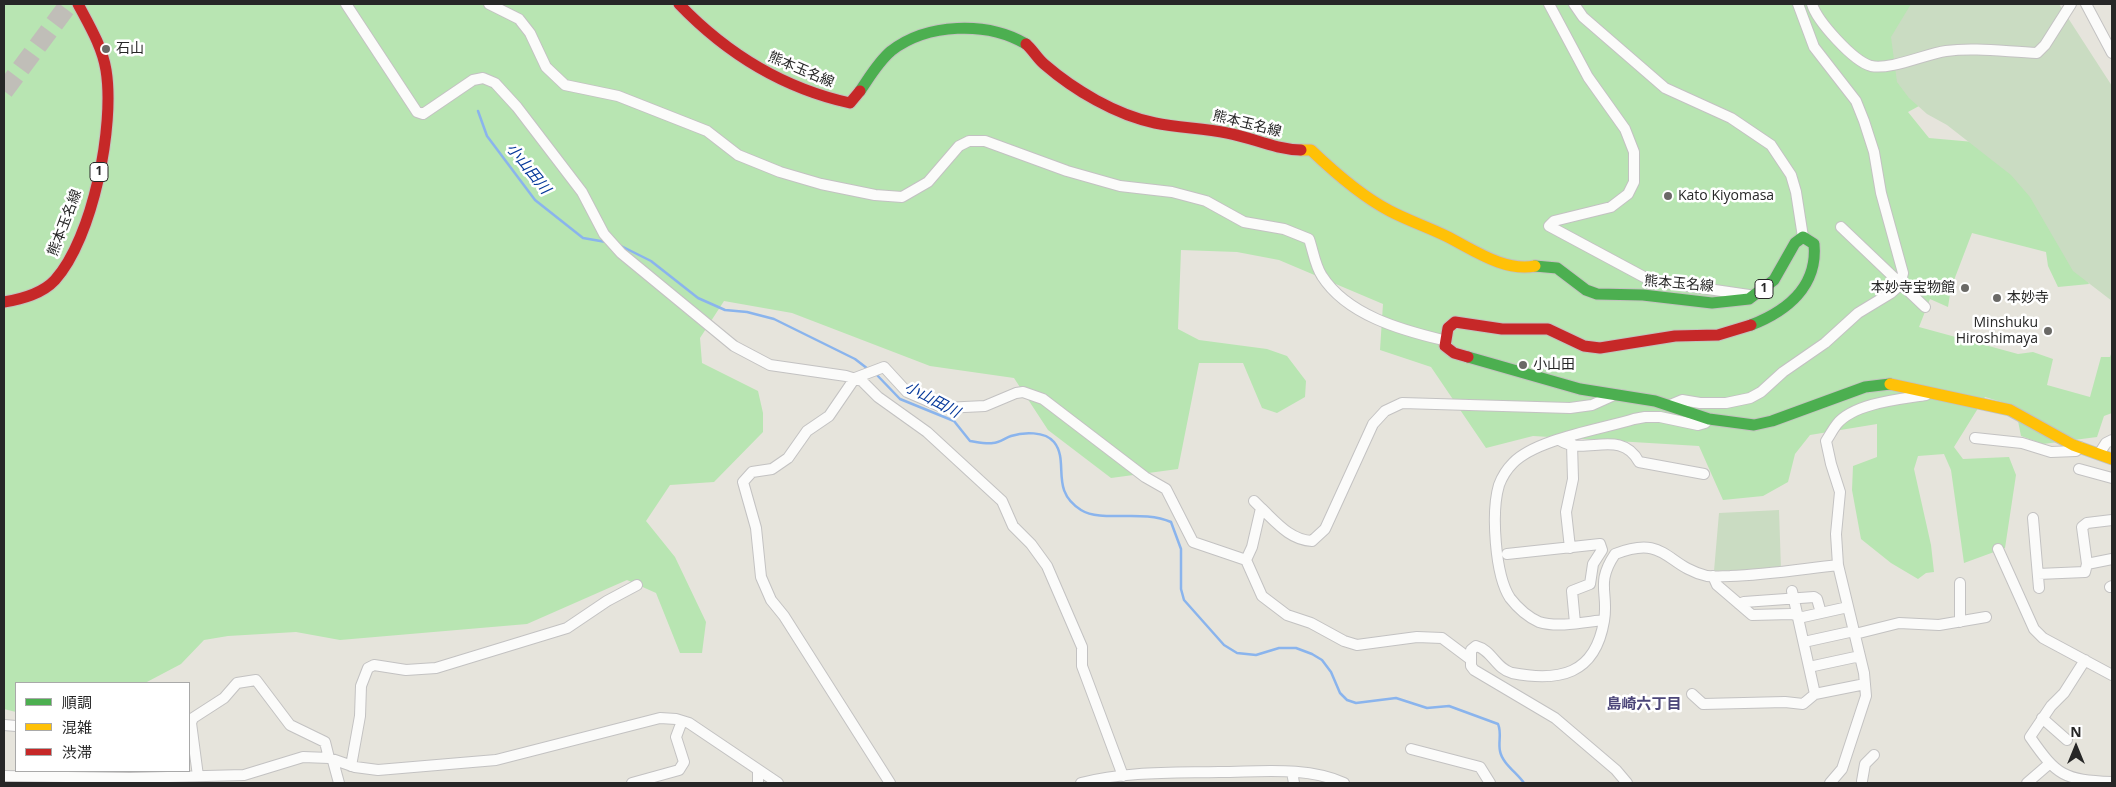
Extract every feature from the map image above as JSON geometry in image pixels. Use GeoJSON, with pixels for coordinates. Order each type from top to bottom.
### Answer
{"type":"FeatureCollection","features":[{"type":"Feature","properties":{"kind":"main road","name":"熊本玉名線"},"geometry":{"type":"LineString","coordinates":[[4,302],[25,298],[40,292],[63,270],[71,256],[100,171],[108,107],[107,78],[96,36],[78,4]]}},
{"type":"Feature","properties":{"kind":"main road","name":"熊本玉名線"},"geometry":{"type":"LineString","coordinates":[[679,4],[705,30],[744,61],[813,94],[850,103],[861,92],[889,53],[909,38],[930,31],[956,29],[1005,34],[1025,44],[1044,64],[1074,84],[1132,116],[1166,124],[1239,135],[1281,149],[1311,150],[1337,175],[1388,210],[1415,223],[1431,228],[1502,264],[1522,269],[1538,266],[1557,268],[1586,290],[1597,294],[1643,295],[1712,303],[1740,301],[1755,296],[1774,280],[1794,243],[1802,237]]}},
{"type":"Feature","properties":{"kind":"main road","name":"1"},"geometry":{"type":"LineString","coordinates":[[1445,346],[1448,328],[1454,322],[1467,321],[1495,328],[1548,329],[1587,347],[1622,345],[1670,336],[1725,334],[1780,311],[1799,293],[1813,268],[1816,251],[1814,244],[1802,237]]}},
{"type":"Feature","properties":{"kind":"main road"},"geometry":{"type":"LineString","coordinates":[[1445,346],[1454,353],[1556,383],[1670,405],[1710,419],[1754,425],[1772,421],[1864,387],[1893,384],[2010,410],[2080,448],[2112,459]]}},
{"type":"Feature","properties":{"kind":"street"},"geometry":{"type":"LineString","coordinates":[[346,4],[417,112],[424,114],[473,80],[483,78],[496,83],[517,107],[582,192],[604,234],[621,254],[734,346],[770,365],[860,376],[884,367],[907,392],[944,408],[985,406],[1023,392],[1043,399],[1145,477],[1166,488],[1192,542],[1246,560],[1262,596],[1287,615],[1311,623],[1344,641],[1357,645],[1417,637],[1442,638],[1470,659]]}},
{"type":"Feature","properties":{"kind":"street"},"geometry":{"type":"LineString","coordinates":[[489,4],[519,19],[530,32],[546,67],[565,85],[618,96],[707,131],[738,155],[780,172],[875,195],[902,197],[928,182],[959,146],[969,141],[985,141],[1067,171],[1120,186],[1186,195],[1206,201],[1244,222],[1298,234],[1309,239],[1321,274],[1335,293],[1365,312],[1409,332],[1443,340],[1445,346]]}},
{"type":"Feature","properties":{"kind":"street"},"geometry":{"type":"LineString","coordinates":[[1548,4],[1588,77],[1625,129],[1634,152],[1634,182],[1628,194],[1611,208],[1554,221],[1549,226],[1644,277],[1660,282],[1755,296]]}},
{"type":"Feature","properties":{"kind":"street"},"geometry":{"type":"LineString","coordinates":[[1574,4],[1583,17],[1665,88],[1731,118],[1772,145],[1791,175],[1796,192],[1802,237]]}},
{"type":"Feature","properties":{"kind":"street"},"geometry":{"type":"LineString","coordinates":[[1670,405],[1682,400],[1700,403],[1726,403],[1750,398],[1825,343],[1858,312],[1887,296],[1900,285],[1903,272],[1881,193],[1874,152],[1864,121],[1856,102],[1814,47],[1798,4]]}},
{"type":"Feature","properties":{"kind":"street"},"geometry":{"type":"LineString","coordinates":[[1812,4],[1823,23],[1854,55],[1871,66],[1884,66],[1948,51],[2037,53],[2045,45],[2071,4]]}},
{"type":"Feature","properties":{"kind":"street"},"geometry":{"type":"LineString","coordinates":[[2086,4],[2112,53]]}},
{"type":"Feature","properties":{"kind":"street"},"geometry":{"type":"LineString","coordinates":[[1841,227],[1925,308]]}},
{"type":"Feature","properties":{"kind":"street"},"geometry":{"type":"LineString","coordinates":[[860,376],[862,381],[878,397],[927,432],[953,458],[972,472],[1002,501],[1013,526],[1047,566],[1082,647],[1082,666],[1123,776]]}},
{"type":"Feature","properties":{"kind":"street"},"geometry":{"type":"LineString","coordinates":[[860,376],[829,416],[807,431],[788,458],[772,469],[752,472],[743,482],[756,528],[761,577],[771,600],[784,616],[890,783]]}},
{"type":"Feature","properties":{"kind":"street"},"geometry":{"type":"LineString","coordinates":[[1830,783],[1842,769],[1864,704],[1865,684],[1838,565],[1836,534],[1840,492],[1826,440],[1837,423],[1848,415],[1882,402],[1934,394]]}},
{"type":"Feature","properties":{"kind":"street"},"geometry":{"type":"LineString","coordinates":[[1246,560],[1252,547],[1257,504],[1284,530],[1302,541],[1312,541],[1324,529],[1373,424],[1385,411],[1402,403],[1570,408],[1592,405],[1613,395]]}},
{"type":"Feature","properties":{"kind":"street"},"geometry":{"type":"LineString","coordinates":[[1604,620],[1551,624],[1540,622],[1526,614],[1510,597],[1503,582],[1496,545],[1498,495],[1504,474],[1514,462],[1530,451],[1560,440],[1645,417],[1660,417],[1698,425],[1705,424],[1710,419]]}},
{"type":"Feature","properties":{"kind":"street"},"geometry":{"type":"LineString","coordinates":[[1975,438],[2022,443],[2051,452],[2076,452],[2080,448]]}},
{"type":"Feature","properties":{"kind":"street"},"geometry":{"type":"LineString","coordinates":[[1560,440],[1572,444],[1620,446],[1635,456],[1639,462],[1704,474]]}},
{"type":"Feature","properties":{"kind":"street"},"geometry":{"type":"LineString","coordinates":[[2100,454],[2106,443],[2112,440]]}},
{"type":"Feature","properties":{"kind":"street"},"geometry":{"type":"LineString","coordinates":[[1570,548],[1566,512],[1573,479],[1572,444]]}},
{"type":"Feature","properties":{"kind":"street"},"geometry":{"type":"LineString","coordinates":[[2079,469],[2112,478]]}},
{"type":"Feature","properties":{"kind":"street"},"geometry":{"type":"LineString","coordinates":[[2033,518],[2039,588]]}},
{"type":"Feature","properties":{"kind":"street"},"geometry":{"type":"LineString","coordinates":[[2038,574],[2085,572],[2087,564],[2082,527],[2087,523],[2112,520]]}},
{"type":"Feature","properties":{"kind":"street"},"geometry":{"type":"LineString","coordinates":[[1507,554],[1600,544],[1602,550],[1593,564],[1590,584],[1572,591],[1575,622]]}},
{"type":"Feature","properties":{"kind":"street"},"geometry":{"type":"LineString","coordinates":[[1627,783],[1616,770],[1555,718],[1474,670],[1470,659],[1471,650],[1476,646],[1481,647],[1493,657],[1501,668],[1511,672],[1554,677],[1564,676],[1580,668],[1589,659],[1604,620],[1603,578],[1615,554],[1644,546],[1655,549],[1684,567],[1713,576],[1745,576],[1838,565]]}},
{"type":"Feature","properties":{"kind":"street"},"geometry":{"type":"LineString","coordinates":[[1998,549],[2034,629],[2043,638],[2112,675]]}},
{"type":"Feature","properties":{"kind":"street"},"geometry":{"type":"LineString","coordinates":[[2087,564],[2112,559]]}},
{"type":"Feature","properties":{"kind":"street"},"geometry":{"type":"LineString","coordinates":[[1713,576],[1718,585],[1752,616],[1791,614],[1798,616],[1848,607]]}},
{"type":"Feature","properties":{"kind":"street"},"geometry":{"type":"LineString","coordinates":[[1960,583],[1960,622]]}},
{"type":"Feature","properties":{"kind":"street"},"geometry":{"type":"LineString","coordinates":[[351,766],[360,716],[361,686],[368,668],[374,665],[421,670],[455,663],[567,628],[607,601],[637,585]]}},
{"type":"Feature","properties":{"kind":"street"},"geometry":{"type":"LineString","coordinates":[[1739,604],[1792,595],[1814,597],[1817,599],[1821,613]]}},
{"type":"Feature","properties":{"kind":"street"},"geometry":{"type":"LineString","coordinates":[[1792,595],[1815,694]]}},
{"type":"Feature","properties":{"kind":"street"},"geometry":{"type":"LineString","coordinates":[[1804,642],[1899,622],[1939,625],[1986,617]]}},
{"type":"Feature","properties":{"kind":"street"},"geometry":{"type":"LineString","coordinates":[[1809,667],[1860,656]]}},
{"type":"Feature","properties":{"kind":"street"},"geometry":{"type":"LineString","coordinates":[[2085,660],[2064,693],[2042,718],[2030,737],[2049,764],[2068,776],[2092,782],[2112,782]]}},
{"type":"Feature","properties":{"kind":"street"},"geometry":{"type":"LineString","coordinates":[[198,776],[190,723],[193,718],[224,698],[237,683],[256,680],[290,725],[325,742],[339,783]]}},
{"type":"Feature","properties":{"kind":"street"},"geometry":{"type":"LineString","coordinates":[[1692,694],[1702,704],[1785,702],[1803,704],[1815,694],[1865,684]]}},
{"type":"Feature","properties":{"kind":"street"},"geometry":{"type":"LineString","coordinates":[[4,776],[244,775],[303,756],[378,770],[496,760],[660,718],[689,723],[778,783]]}},
{"type":"Feature","properties":{"kind":"street"},"geometry":{"type":"LineString","coordinates":[[2042,718],[2067,740]]}},
{"type":"Feature","properties":{"kind":"street"},"geometry":{"type":"LineString","coordinates":[[632,783],[678,770],[684,762],[676,737],[682,721]]}},
{"type":"Feature","properties":{"kind":"street"},"geometry":{"type":"LineString","coordinates":[[1411,749],[1480,767],[1490,783]]}},
{"type":"Feature","properties":{"kind":"street"},"geometry":{"type":"LineString","coordinates":[[1862,781],[1865,764],[1874,755]]}},
{"type":"Feature","properties":{"kind":"street"},"geometry":{"type":"LineString","coordinates":[[2027,783],[2049,764]]}},
{"type":"Feature","properties":{"kind":"street"},"geometry":{"type":"LineString","coordinates":[[758,770],[758,783]]}},
{"type":"Feature","properties":{"kind":"street"},"geometry":{"type":"LineString","coordinates":[[1292,772],[1294,783]]}},
{"type":"Feature","properties":{"kind":"street"},"geometry":{"type":"LineString","coordinates":[[1081,783],[1123,776],[1292,772],[1328,776],[1344,783]]}},
{"type":"Feature","properties":{"kind":"green space"},"geometry":{"type":"Polygon","coordinates":[[[4,4],[1934,4],[1941,94],[1908,112],[1929,138],[1996,144],[2058,222],[2089,284],[2058,287],[2048,266],[2046,252],[1972,233],[1951,288],[1948,307],[1930,299],[1919,327],[2018,354],[2033,352],[2053,359],[2047,385],[2090,397],[2101,357],[2110,357],[2112,351],[2112,413],[2104,416],[2097,437],[2043,444],[2021,436],[2015,406],[1985,397],[1954,447],[1963,459],[2009,457],[2016,475],[2005,548],[1964,563],[1951,470],[1944,454],[1918,456],[1914,469],[1931,545],[1934,572],[1926,573],[1918,579],[1891,563],[1861,539],[1852,490],[1853,466],[1877,457],[1877,424],[1810,435],[1795,454],[1788,482],[1763,496],[1723,500],[1699,446],[1533,436],[1486,448],[1431,367],[1380,350],[1383,304],[1279,260],[1237,252],[1181,250],[1178,329],[1199,340],[1267,349],[1287,356],[1306,381],[1305,397],[1277,413],[1262,408],[1243,363],[1199,363],[1178,469],[1111,478],[1048,430],[1014,378],[930,366],[792,313],[724,301],[700,338],[702,363],[758,391],[763,413],[763,432],[714,482],[670,485],[646,521],[675,557],[706,622],[702,653],[680,653],[656,593],[627,580],[527,624],[340,640],[296,632],[228,636],[204,640],[181,664],[147,682],[15,682],[15,712],[4,709],[4,4]]]}},
{"type":"Feature","properties":{"kind":"green space"},"geometry":{"type":"Polygon","coordinates":[[[1911,4],[2059,4],[2112,86],[2112,301],[2073,271],[2030,197],[2011,175],[1947,125],[1927,114],[1909,98],[1897,82],[1891,37],[1911,4]]]}},
{"type":"Feature","properties":{"kind":"green space"},"geometry":{"type":"Polygon","coordinates":[[[1779,510],[1781,569],[1714,571],[1719,513],[1779,510]]]}},
{"type":"Feature","properties":{"kind":"waterway","name":"小山田川"},"geometry":{"type":"LineString","coordinates":[[478,111],[487,136],[535,200],[583,238],[606,242]]}},
{"type":"Feature","properties":{"kind":"waterway","name":"小山田川"},"geometry":{"type":"LineString","coordinates":[[619,245],[651,261],[698,298],[725,310],[747,312],[774,319],[855,359],[868,369]]}},
{"type":"Feature","properties":{"kind":"waterway","name":"小山田川"},"geometry":{"type":"LineString","coordinates":[[875,373],[900,399],[954,421],[970,441],[995,443],[1011,436],[1028,433],[1040,434],[1050,438],[1058,450],[1066,494],[1071,502],[1081,510],[1100,516],[1148,516],[1171,522],[1181,549],[1181,589],[1184,600],[1224,645],[1237,653],[1256,655],[1279,648],[1296,648],[1312,654],[1322,660],[1331,672],[1340,693],[1347,700],[1356,703],[1396,698],[1427,708],[1449,706],[1498,724],[1501,755],[1524,783]]}},
{"type":"Feature","properties":{"kind":"tunnel"},"geometry":{"type":"LineString","coordinates":[[4,91],[69,4]]}},
{"type":"Feature","properties":{"kind":"traffic: fast"},"geometry":{"type":"LineString","coordinates":[[860,91],[878,65],[891,51],[906,42],[939,30],[957,28],[994,31],[1026,44]]}},
{"type":"Feature","properties":{"kind":"traffic: fast"},"geometry":{"type":"LineString","coordinates":[[1535,266],[1557,268],[1586,290],[1597,294],[1643,295],[1712,303],[1749,299],[1774,280],[1795,243],[1803,237],[1814,244],[1814,259],[1811,272],[1798,295],[1777,312],[1751,325]]}},
{"type":"Feature","properties":{"kind":"traffic: fast"},"geometry":{"type":"LineString","coordinates":[[1468,357],[1580,389],[1655,401],[1709,419],[1754,425],[1772,421],[1865,387],[1890,384]]}},
{"type":"Feature","properties":{"kind":"traffic: slow"},"geometry":{"type":"LineString","coordinates":[[1301,150],[1311,150],[1359,191],[1397,215],[1501,263],[1523,267],[1535,266]]}},
{"type":"Feature","properties":{"kind":"traffic: slow"},"geometry":{"type":"LineString","coordinates":[[1890,384],[2010,410],[2073,445],[2112,459]]}},
{"type":"Feature","properties":{"kind":"traffic: jam"},"geometry":{"type":"LineString","coordinates":[[4,302],[38,292],[55,280],[68,261],[80,237],[98,180],[107,120],[108,93],[106,70],[98,44],[78,4]]}},
{"type":"Feature","properties":{"kind":"traffic: jam"},"geometry":{"type":"LineString","coordinates":[[679,4],[697,22],[736,53],[757,67],[779,78],[801,88],[850,103],[860,91]]}},
{"type":"Feature","properties":{"kind":"traffic: jam"},"geometry":{"type":"LineString","coordinates":[[1026,44],[1056,74],[1082,92],[1125,114],[1155,123],[1227,133],[1272,146],[1301,150]]}},
{"type":"Feature","properties":{"kind":"traffic: jam"},"geometry":{"type":"LineString","coordinates":[[1468,357],[1454,353],[1445,346],[1448,328],[1455,322],[1502,329],[1548,329],[1584,346],[1600,348],[1675,336],[1718,335],[1751,325]]}},
{"type":"Feature","properties":{"kind":"place","name":"石山"},"geometry":{"type":"Point","coordinates":[106,49]}},
{"type":"Feature","properties":{"kind":"place","name":"Kato Kiyomasa"},"geometry":{"type":"Point","coordinates":[1668,196]}},
{"type":"Feature","properties":{"kind":"place","name":"本妙寺宝物館"},"geometry":{"type":"Point","coordinates":[1965,288]}},
{"type":"Feature","properties":{"kind":"place","name":"本妙寺"},"geometry":{"type":"Point","coordinates":[1997,298]}},
{"type":"Feature","properties":{"kind":"place","name":"Minshuku Hiroshimaya"},"geometry":{"type":"Point","coordinates":[2048,331]}},
{"type":"Feature","properties":{"kind":"place","name":"小山田"},"geometry":{"type":"Point","coordinates":[1523,365]}},
{"type":"Feature","properties":{"kind":"district","name":"島崎六丁目"},"geometry":{"type":"Point","coordinates":[1644,705]}}]}
